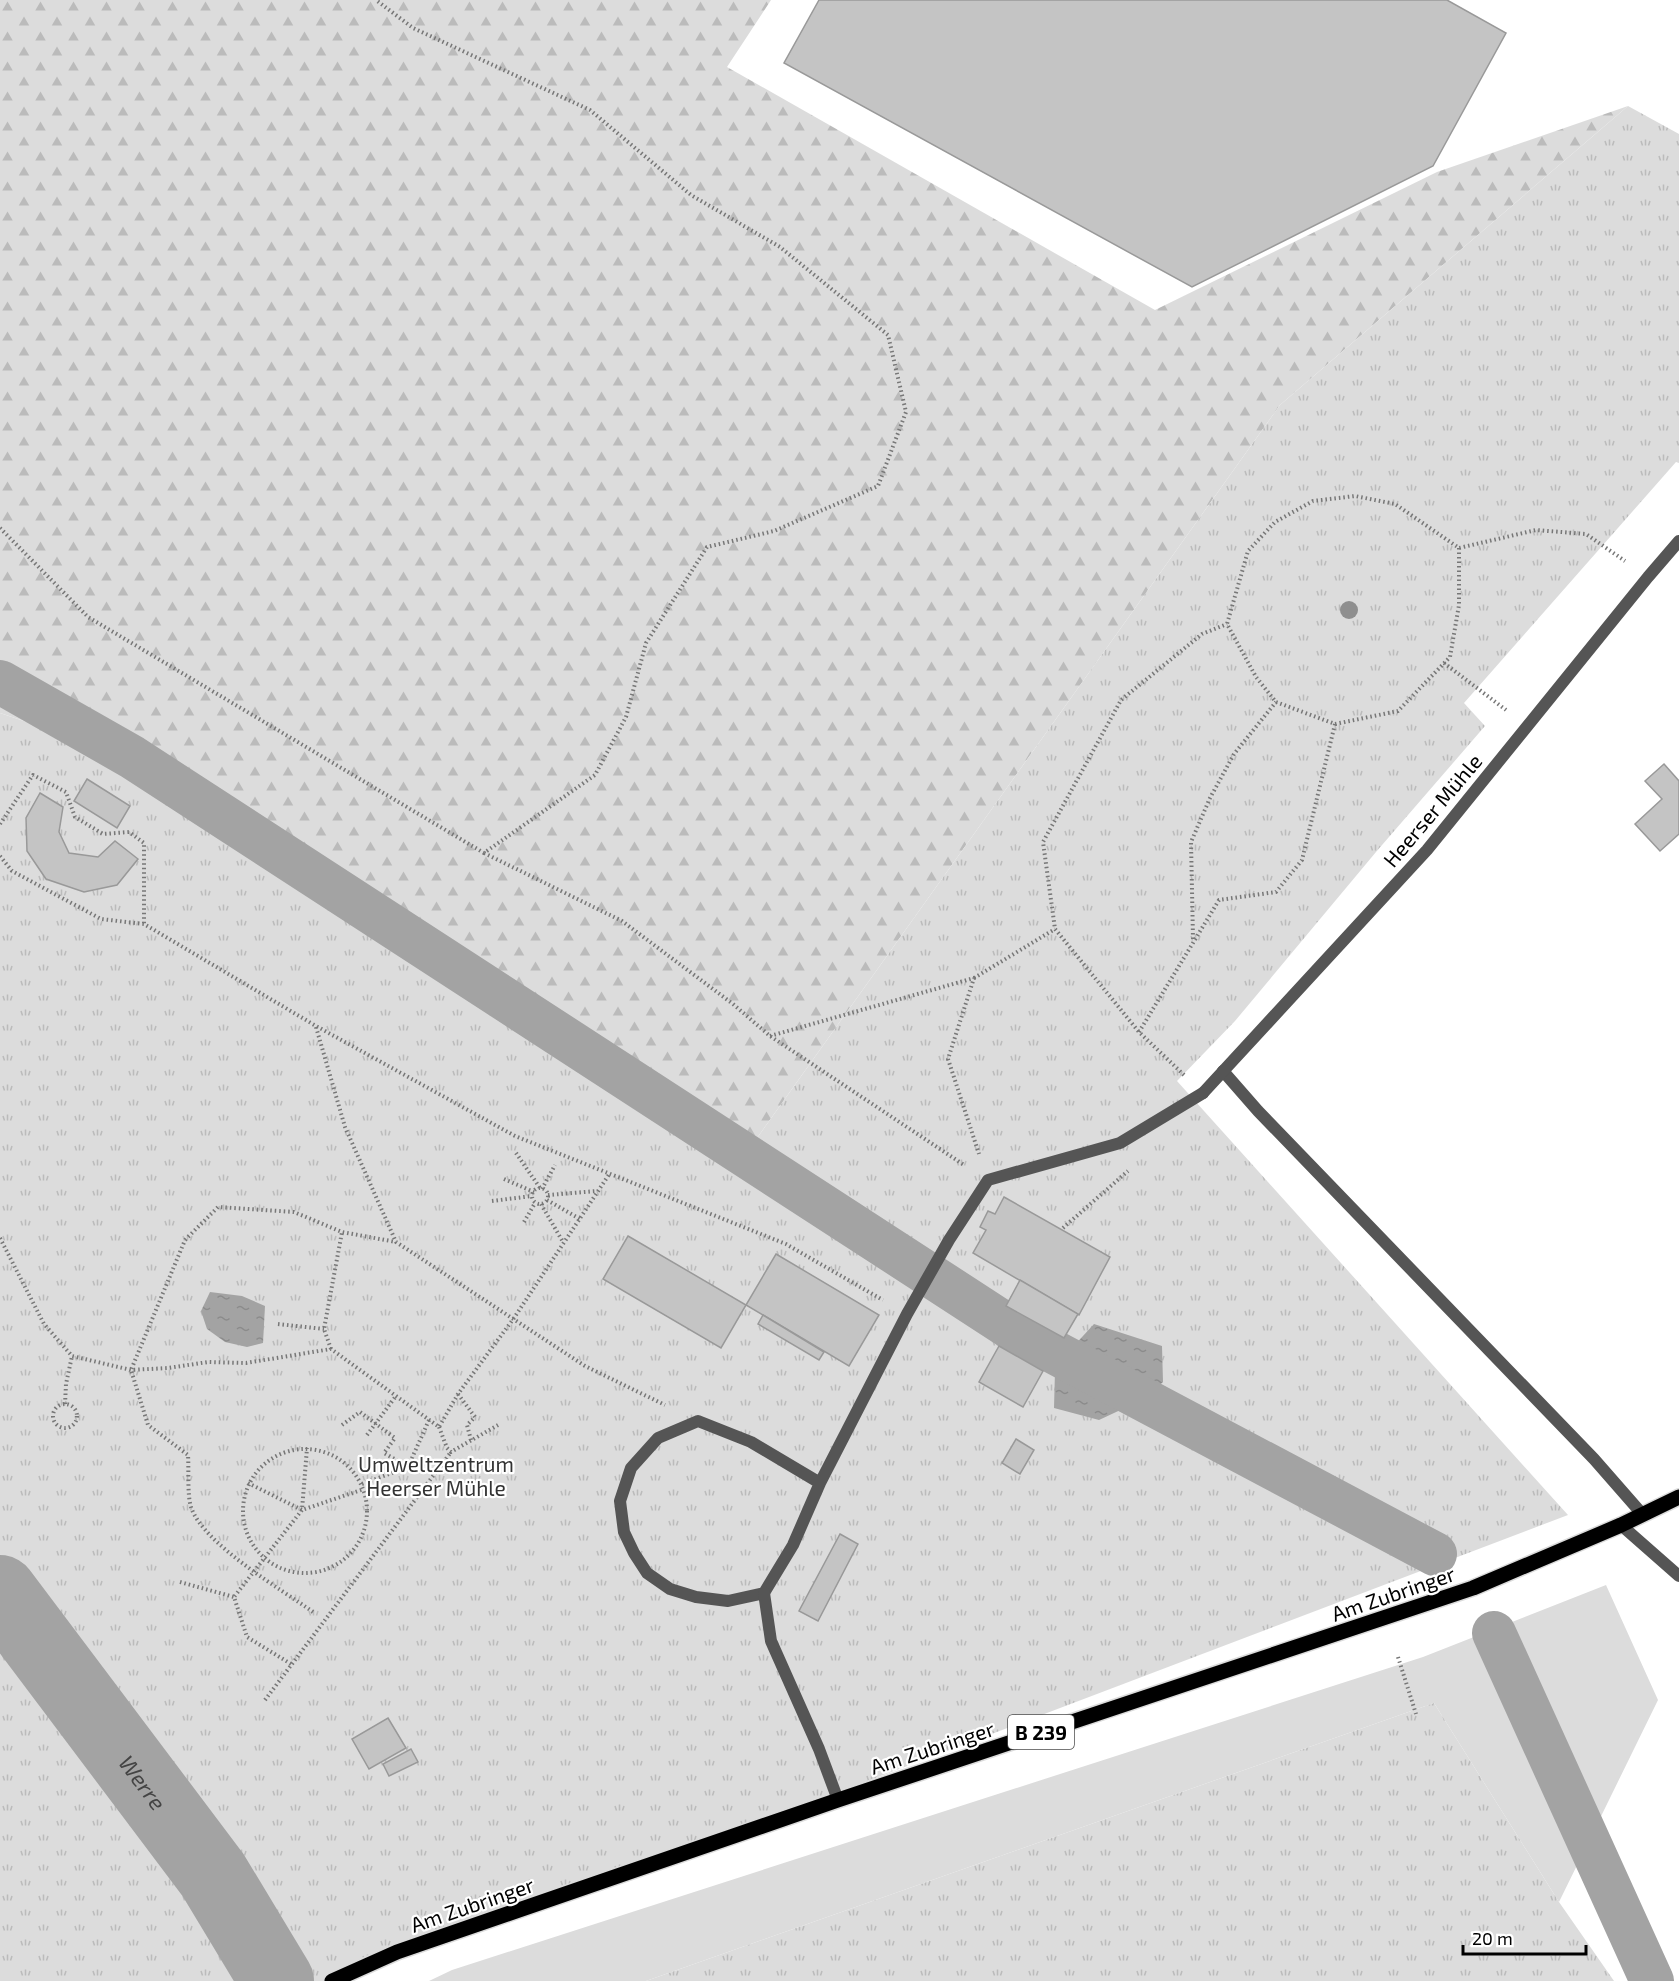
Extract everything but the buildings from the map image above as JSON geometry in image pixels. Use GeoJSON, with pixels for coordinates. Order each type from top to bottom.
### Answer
{"type":"FeatureCollection","features":[{"type":"Feature","properties":{"kind":"main road","name":"Am Zubringer"},"geometry":{"type":"LineString","coordinates":[[332,1981],[397,1952],[838,1800],[1473,1588],[1621,1525],[1679,1497]]}},
{"type":"Feature","properties":{"kind":"street","name":"Heerser Mühle"},"geometry":{"type":"LineString","coordinates":[[988,1180],[1120,1143],[1203,1093],[1427,850],[1679,541]]}},
{"type":"Feature","properties":{"kind":"street"},"geometry":{"type":"LineString","coordinates":[[1223,1071],[1258,1111],[1594,1459],[1643,1515]]}},
{"type":"Feature","properties":{"kind":"street"},"geometry":{"type":"LineString","coordinates":[[838,1800],[819,1749],[771,1641],[764,1593],[793,1545],[820,1483],[907,1314],[949,1240],[988,1180]]}},
{"type":"Feature","properties":{"kind":"street"},"geometry":{"type":"LineString","coordinates":[[764,1593],[728,1600],[696,1597],[670,1589],[647,1573],[624,1532],[620,1501],[631,1468],[658,1438],[698,1421],[752,1442],[820,1483]]}},
{"type":"Feature","properties":{"kind":"street"},"geometry":{"type":"LineString","coordinates":[[1621,1525],[1679,1576]]}},
{"type":"Feature","properties":{"kind":"path"},"geometry":{"type":"LineString","coordinates":[[376,0],[412,28],[590,110],[691,195],[780,247],[888,335],[906,412],[879,486],[774,531],[707,547],[646,643],[626,717],[595,775],[484,853]]}},
{"type":"Feature","properties":{"kind":"path"},"geometry":{"type":"LineString","coordinates":[[1459,548],[1459,605],[1450,657],[1398,711],[1335,724],[1276,702],[1256,676],[1227,624],[1248,551],[1275,522],[1313,501],[1356,496],[1395,504],[1459,548],[1536,530],[1586,534],[1648,577]]}},
{"type":"Feature","properties":{"kind":"path"},"geometry":{"type":"LineString","coordinates":[[0,528],[88,617],[484,853],[622,921],[733,1004],[770,1036],[988,1180]]}},
{"type":"Feature","properties":{"kind":"path"},"geometry":{"type":"LineString","coordinates":[[1203,1093],[1139,1032],[1055,929],[1043,842],[1121,700],[1202,634],[1227,624]]}},
{"type":"Feature","properties":{"kind":"path"},"geometry":{"type":"LineString","coordinates":[[1444,663],[1527,726]]}},
{"type":"Feature","properties":{"kind":"path"},"geometry":{"type":"LineString","coordinates":[[1193,939],[1191,842],[1210,798],[1234,754],[1276,702]]}},
{"type":"Feature","properties":{"kind":"path"},"geometry":{"type":"LineString","coordinates":[[1139,1032],[1218,900],[1276,892],[1302,860],[1335,724]]}},
{"type":"Feature","properties":{"kind":"path"},"geometry":{"type":"LineString","coordinates":[[0,824],[33,775],[66,792],[75,817],[103,834],[129,832],[144,843],[144,924]]}},
{"type":"Feature","properties":{"kind":"path"},"geometry":{"type":"LineString","coordinates":[[0,856],[12,871],[101,919],[144,924],[316,1026],[515,1136],[786,1244],[907,1314]]}},
{"type":"Feature","properties":{"kind":"path"},"geometry":{"type":"LineString","coordinates":[[770,1036],[974,978],[1055,929]]}},
{"type":"Feature","properties":{"kind":"path"},"geometry":{"type":"LineString","coordinates":[[974,978],[948,1059],[988,1180]]}},
{"type":"Feature","properties":{"kind":"path"},"geometry":{"type":"LineString","coordinates":[[316,1026],[345,1126],[396,1242]]}},
{"type":"Feature","properties":{"kind":"path"},"geometry":{"type":"LineString","coordinates":[[1063,1228],[1130,1169],[1120,1143]]}},
{"type":"Feature","properties":{"kind":"path"},"geometry":{"type":"LineString","coordinates":[[516,1153],[547,1197],[579,1219]]}},
{"type":"Feature","properties":{"kind":"path"},"geometry":{"type":"LineString","coordinates":[[492,1201],[533,1194],[541,1189],[555,1165]]}},
{"type":"Feature","properties":{"kind":"path"},"geometry":{"type":"LineString","coordinates":[[439,1427],[458,1394],[514,1318],[610,1173]]}},
{"type":"Feature","properties":{"kind":"path"},"geometry":{"type":"LineString","coordinates":[[504,1179],[533,1194],[563,1242]]}},
{"type":"Feature","properties":{"kind":"path"},"geometry":{"type":"LineString","coordinates":[[524,1222],[538,1204],[547,1197],[597,1191]]}},
{"type":"Feature","properties":{"kind":"path"},"geometry":{"type":"LineString","coordinates":[[313,1612],[209,1536],[191,1506],[188,1455],[148,1425],[131,1370],[184,1240],[218,1207],[294,1212],[342,1232],[396,1242],[585,1366],[698,1421]]}},
{"type":"Feature","properties":{"kind":"path"},"geometry":{"type":"LineString","coordinates":[[342,1232],[324,1329],[331,1349],[439,1427],[447,1448],[451,1452]]}},
{"type":"Feature","properties":{"kind":"path"},"geometry":{"type":"LineString","coordinates":[[0,1238],[44,1324],[72,1356],[131,1370],[168,1368],[208,1362],[246,1363],[331,1349]]}},
{"type":"Feature","properties":{"kind":"path"},"geometry":{"type":"LineString","coordinates":[[278,1324],[324,1329]]}},
{"type":"Feature","properties":{"kind":"path"},"geometry":{"type":"LineString","coordinates":[[65,1404],[66,1384],[72,1356]]}},
{"type":"Feature","properties":{"kind":"path"},"geometry":{"type":"LineString","coordinates":[[458,1394],[475,1417],[467,1425],[471,1440]]}},
{"type":"Feature","properties":{"kind":"path"},"geometry":{"type":"LineString","coordinates":[[367,1435],[396,1396]]}},
{"type":"Feature","properties":{"kind":"path"},"geometry":{"type":"LineString","coordinates":[[65,1404],[74,1408],[77,1417],[73,1426],[64,1429],[56,1425],[52,1416],[57,1407],[65,1404]]}},
{"type":"Feature","properties":{"kind":"path"},"geometry":{"type":"LineString","coordinates":[[342,1425],[360,1412],[395,1438],[384,1454],[408,1467]]}},
{"type":"Feature","properties":{"kind":"path"},"geometry":{"type":"LineString","coordinates":[[234,1597],[302,1510],[408,1467],[429,1420]]}},
{"type":"Feature","properties":{"kind":"path"},"geometry":{"type":"LineString","coordinates":[[265,1700],[451,1452],[498,1425]]}},
{"type":"Feature","properties":{"kind":"path"},"geometry":{"type":"LineString","coordinates":[[302,1510],[307,1448]]}},
{"type":"Feature","properties":{"kind":"path"},"geometry":{"type":"LineString","coordinates":[[307,1448],[324,1451],[339,1458],[352,1470],[362,1486],[367,1506],[366,1525],[359,1542],[348,1556],[333,1567],[315,1572],[297,1573],[280,1568],[264,1559],[253,1546],[246,1531],[242,1515],[243,1499],[248,1483],[259,1468],[273,1457],[290,1450],[307,1448]]}},
{"type":"Feature","properties":{"kind":"path"},"geometry":{"type":"LineString","coordinates":[[248,1483],[302,1510]]}},
{"type":"Feature","properties":{"kind":"path"},"geometry":{"type":"LineString","coordinates":[[180,1582],[234,1597]]}},
{"type":"Feature","properties":{"kind":"path"},"geometry":{"type":"LineString","coordinates":[[234,1597],[247,1638],[291,1664]]}},
{"type":"Feature","properties":{"kind":"path"},"geometry":{"type":"LineString","coordinates":[[1398,1657],[1416,1714]]}},
{"type":"Feature","properties":{"kind":"green space"},"geometry":{"type":"Polygon","coordinates":[[[0,0],[771,0],[727,67],[1155,310],[1437,172],[1628,106],[1280,405],[747,1152],[39,726],[0,713],[0,0]]]}},
{"type":"Feature","properties":{"kind":"green space","name":"Umweltzentrum Heerser Mühle"},"geometry":{"type":"Polygon","coordinates":[[[1628,106],[1679,134],[1679,463],[1676,462],[1464,703],[1485,726],[1235,1021],[1177,1081],[1568,1515],[836,1793],[330,1981],[0,1981],[0,713],[39,726],[747,1152],[1280,405],[1628,106]]]}},
{"type":"Feature","properties":{"kind":"green space"},"geometry":{"type":"Polygon","coordinates":[[[1606,1585],[1658,1700],[1559,1902],[1434,1703],[646,1981],[429,1981],[452,1970],[1423,1657],[1606,1585]]]}},
{"type":"Feature","properties":{"kind":"green space"},"geometry":{"type":"Polygon","coordinates":[[[1434,1703],[1559,1902],[1614,1981],[646,1981],[1434,1703]]]}},
{"type":"Feature","properties":{"kind":"water"},"geometry":{"type":"Polygon","coordinates":[[[210,1292],[242,1296],[265,1306],[263,1343],[247,1347],[225,1342],[207,1329],[201,1311],[210,1292]]]}},
{"type":"Feature","properties":{"kind":"water"},"geometry":{"type":"Polygon","coordinates":[[[1015,1317],[1071,1349],[1094,1324],[1162,1346],[1163,1382],[1144,1399],[1099,1420],[1054,1408],[1055,1371],[1001,1340],[1015,1317]]]}},
{"type":"Feature","properties":{"kind":"waterway"},"geometry":{"type":"LineString","coordinates":[[0,682],[132,757],[1022,1335],[1435,1554]]}},
{"type":"Feature","properties":{"kind":"waterway","name":"Werre"},"geometry":{"type":"LineString","coordinates":[[0,1592],[213,1875],[277,1981]]}},
{"type":"Feature","properties":{"kind":"waterway"},"geometry":{"type":"LineString","coordinates":[[1494,1633],[1652,1981]]}}]}
